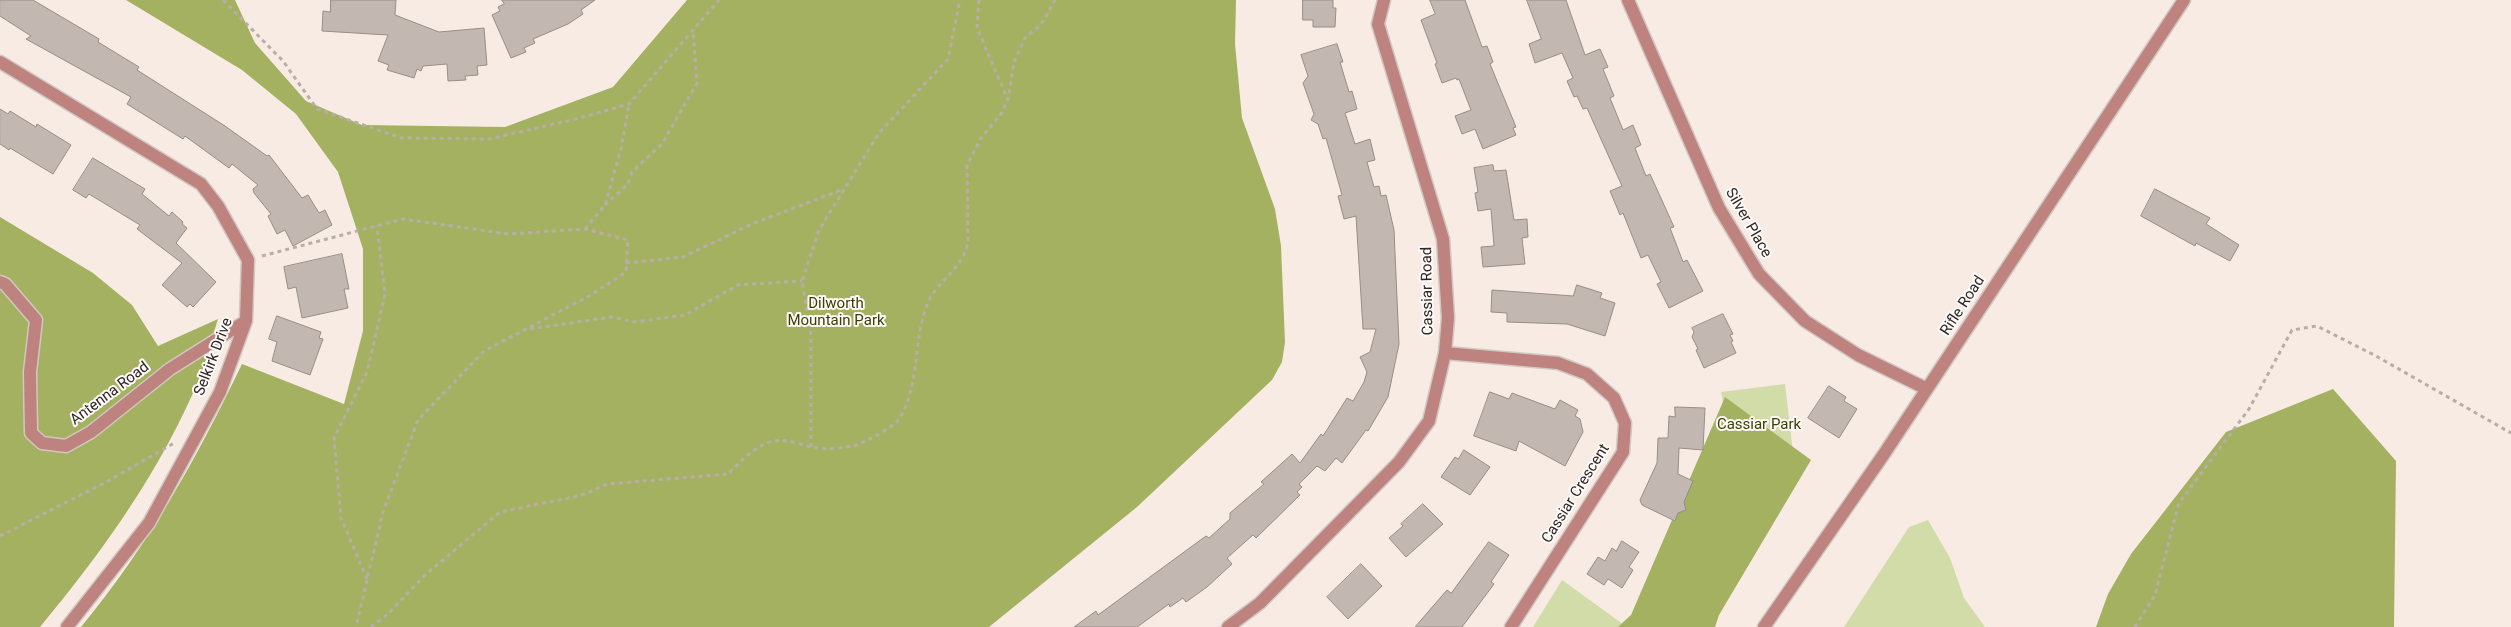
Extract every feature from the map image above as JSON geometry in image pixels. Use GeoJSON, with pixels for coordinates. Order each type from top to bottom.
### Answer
{"type":"FeatureCollection","features":[{"type":"Feature","properties":{"kind":"street","name":"Cassiar Road"},"geometry":{"type":"LineString","coordinates":[[1228,627],[1260,603],[1399,462],[1429,421],[1445,353],[1448,318],[1443,239],[1378,24],[1384,0]]}},
{"type":"Feature","properties":{"kind":"street","name":"Silver Place"},"geometry":{"type":"LineString","coordinates":[[1628,0],[1719,208],[1759,274],[1805,321],[1858,355],[1927,389]]}},
{"type":"Feature","properties":{"kind":"street","name":"Rifle Road"},"geometry":{"type":"LineString","coordinates":[[1764,627],[1927,389],[2184,0]]}},
{"type":"Feature","properties":{"kind":"street"},"geometry":{"type":"LineString","coordinates":[[0,62],[201,184],[218,206],[248,260]]}},
{"type":"Feature","properties":{"kind":"street","name":"Selkirk Drive"},"geometry":{"type":"LineString","coordinates":[[67,627],[149,523],[220,392],[246,321],[248,260]]}},
{"type":"Feature","properties":{"kind":"street","name":"Antenna Road"},"geometry":{"type":"LineString","coordinates":[[0,282],[5,284],[36,320],[30,372],[31,433],[42,444],[66,446],[91,432],[170,369],[246,321]]}},
{"type":"Feature","properties":{"kind":"street","name":"Cassiar Crescent"},"geometry":{"type":"LineString","coordinates":[[1445,353],[1558,363],[1587,374],[1614,398],[1625,423],[1623,452],[1511,627]]}},
{"type":"Feature","properties":{"kind":"path"},"geometry":{"type":"LineString","coordinates":[[223,0],[282,61],[316,108],[401,138],[489,139],[576,119],[630,104]]}},
{"type":"Feature","properties":{"kind":"path"},"geometry":{"type":"LineString","coordinates":[[605,205],[621,149],[630,104],[719,0]]}},
{"type":"Feature","properties":{"kind":"path"},"geometry":{"type":"LineString","coordinates":[[811,446],[810,335],[802,281],[819,230],[879,133],[948,59],[960,0]]}},
{"type":"Feature","properties":{"kind":"path"},"geometry":{"type":"LineString","coordinates":[[979,0],[978,28],[1008,100]]}},
{"type":"Feature","properties":{"kind":"path"},"geometry":{"type":"LineString","coordinates":[[371,627],[388,614],[425,575],[500,512],[579,496],[608,484],[728,474],[757,448],[774,441],[820,449],[853,446],[890,427],[900,419],[909,399],[915,375],[928,305],[936,291],[962,262],[966,252],[968,242],[967,165],[981,138],[1001,114],[1008,100],[1014,62],[1026,36],[1041,24],[1055,0]]}},
{"type":"Feature","properties":{"kind":"path"},"geometry":{"type":"LineString","coordinates":[[585,230],[605,205],[628,184],[632,172],[662,144],[697,83],[693,30]]}},
{"type":"Feature","properties":{"kind":"path"},"geometry":{"type":"LineString","coordinates":[[626,263],[683,257],[754,223],[844,189]]}},
{"type":"Feature","properties":{"kind":"path"},"geometry":{"type":"LineString","coordinates":[[248,260],[403,220],[508,234],[585,230],[628,240],[626,272],[589,296],[484,351],[418,420],[383,512],[356,627]]}},
{"type":"Feature","properties":{"kind":"path"},"geometry":{"type":"LineString","coordinates":[[367,579],[341,518],[334,438],[367,372],[385,294],[377,226]]}},
{"type":"Feature","properties":{"kind":"path"},"geometry":{"type":"LineString","coordinates":[[526,329],[611,317],[635,322],[685,315],[738,285],[802,281]]}},
{"type":"Feature","properties":{"kind":"path"},"geometry":{"type":"LineString","coordinates":[[2135,627],[2155,595],[2179,503],[2249,409],[2292,330],[2317,326],[2376,356],[2511,433]]}},
{"type":"Feature","properties":{"kind":"path"},"geometry":{"type":"LineString","coordinates":[[0,536],[106,482],[201,428]]}},
{"type":"Feature","properties":{"kind":"green space","name":"Dilworth Mountain Park"},"geometry":{"type":"Polygon","coordinates":[[[126,0],[235,0],[255,43],[306,101],[362,125],[505,127],[613,87],[687,0],[1236,0],[1235,44],[1242,118],[1275,209],[1281,246],[1285,342],[1282,362],[1272,380],[1137,507],[989,627],[81,627],[150,533],[189,467],[242,364],[344,404],[363,331],[363,249],[338,172],[296,114],[242,70],[126,0]]]}},
{"type":"Feature","properties":{"kind":"green space"},"geometry":{"type":"Polygon","coordinates":[[[0,217],[93,273],[132,305],[158,346],[218,319],[200,377],[185,411],[149,477],[87,569],[40,627],[0,627],[0,217]]]}},
{"type":"Feature","properties":{"kind":"green space","name":"Cassiar Park"},"geometry":{"type":"Polygon","coordinates":[[[1785,384],[1796,478],[1653,627],[1738,480],[1721,392],[1785,384]]]}},
{"type":"Feature","properties":{"kind":"green space"},"geometry":{"type":"Polygon","coordinates":[[[2333,389],[2396,461],[2394,627],[2096,627],[2108,594],[2131,554],[2226,432],[2333,389]]]}},
{"type":"Feature","properties":{"kind":"green space"},"geometry":{"type":"Polygon","coordinates":[[[1725,397],[1811,460],[1719,615],[1715,627],[1618,627],[1631,615],[1725,397]]]}},
{"type":"Feature","properties":{"kind":"green space"},"geometry":{"type":"Polygon","coordinates":[[[1928,520],[1950,558],[1964,598],[1985,627],[1844,627],[1909,527],[1928,520]]]}},
{"type":"Feature","properties":{"kind":"green space"},"geometry":{"type":"Polygon","coordinates":[[[1562,580],[1627,627],[1533,627],[1562,580]]]}},
{"type":"Feature","properties":{"kind":"building"},"geometry":{"type":"Polygon","coordinates":[[[0,0],[33,0],[99,39],[98,42],[139,67],[137,70],[225,126],[267,156],[269,155],[302,198],[308,195],[319,213],[325,210],[332,225],[293,246],[285,230],[277,234],[268,216],[271,214],[254,193],[253,189],[258,185],[232,164],[229,168],[185,136],[183,139],[127,104],[131,97],[26,39],[31,36],[0,16],[0,0]]]}},
{"type":"Feature","properties":{"kind":"building"},"geometry":{"type":"Polygon","coordinates":[[[331,0],[396,0],[395,15],[439,32],[484,28],[487,65],[477,66],[478,75],[465,76],[466,80],[448,81],[447,64],[423,66],[421,71],[417,69],[414,78],[387,70],[389,65],[378,61],[388,35],[322,31],[323,11],[330,12],[331,0]]]}},
{"type":"Feature","properties":{"kind":"building"},"geometry":{"type":"Polygon","coordinates":[[[502,0],[595,0],[581,10],[583,14],[568,24],[533,39],[535,43],[524,48],[526,52],[511,58],[492,15],[500,11],[498,7],[504,4],[502,0]]]}},
{"type":"Feature","properties":{"kind":"building"},"geometry":{"type":"Polygon","coordinates":[[[1303,0],[1333,0],[1333,8],[1336,8],[1335,27],[1313,27],[1313,20],[1303,20],[1303,0]]]}},
{"type":"Feature","properties":{"kind":"building"},"geometry":{"type":"Polygon","coordinates":[[[1430,0],[1465,0],[1482,47],[1487,46],[1493,62],[1490,64],[1516,127],[1513,128],[1516,135],[1483,149],[1475,129],[1462,134],[1455,116],[1471,110],[1459,79],[1457,80],[1456,78],[1442,83],[1435,64],[1437,63],[1421,20],[1435,14],[1430,0]]]}},
{"type":"Feature","properties":{"kind":"building"},"geometry":{"type":"Polygon","coordinates":[[[1527,0],[1566,0],[1585,55],[1600,49],[1608,67],[1603,69],[1614,96],[1610,98],[1623,130],[1633,125],[1641,145],[1635,148],[1646,176],[1650,174],[1674,227],[1670,228],[1683,262],[1687,260],[1703,291],[1669,308],[1657,284],[1661,282],[1648,255],[1641,258],[1623,213],[1620,215],[1610,191],[1622,186],[1587,108],[1583,109],[1577,96],[1574,97],[1567,81],[1573,78],[1562,53],[1535,63],[1529,44],[1541,39],[1527,0]]]}},
{"type":"Feature","properties":{"kind":"building"},"geometry":{"type":"Polygon","coordinates":[[[1337,44],[1349,92],[1352,91],[1357,109],[1345,113],[1355,144],[1370,139],[1375,160],[1367,162],[1374,187],[1379,186],[1381,196],[1386,195],[1394,230],[1399,344],[1388,397],[1368,431],[1366,430],[1342,463],[1336,458],[1325,471],[1317,466],[1299,484],[1302,487],[1297,492],[1300,495],[1256,538],[1253,535],[1227,558],[1232,564],[1207,587],[1186,602],[1183,598],[1170,607],[1169,604],[1137,627],[1074,627],[1096,611],[1098,615],[1206,536],[1209,538],[1230,519],[1230,513],[1264,484],[1261,482],[1292,454],[1300,463],[1321,434],[1323,436],[1347,398],[1353,401],[1364,382],[1367,372],[1360,357],[1370,352],[1376,329],[1363,329],[1356,216],[1344,219],[1338,196],[1342,195],[1326,138],[1323,139],[1318,124],[1311,120],[1314,114],[1303,83],[1308,76],[1301,55],[1337,44]]]}},
{"type":"Feature","properties":{"kind":"building"},"geometry":{"type":"Polygon","coordinates":[[[0,109],[8,114],[10,111],[36,127],[37,124],[71,145],[53,174],[0,144],[0,109]]]}},
{"type":"Feature","properties":{"kind":"building"},"geometry":{"type":"Polygon","coordinates":[[[93,158],[145,189],[142,194],[169,216],[172,212],[183,222],[182,224],[187,228],[176,243],[216,282],[193,307],[190,304],[187,307],[162,285],[182,263],[137,229],[140,225],[89,194],[86,198],[73,190],[93,158]]]}},
{"type":"Feature","properties":{"kind":"building"},"geometry":{"type":"Polygon","coordinates":[[[1493,165],[1494,171],[1506,170],[1514,220],[1527,219],[1528,237],[1522,238],[1525,264],[1483,267],[1481,247],[1494,246],[1491,209],[1478,211],[1475,193],[1478,192],[1474,168],[1493,165]]]}},
{"type":"Feature","properties":{"kind":"building"},"geometry":{"type":"Polygon","coordinates":[[[2155,189],[2210,218],[2206,224],[2239,245],[2230,261],[2196,243],[2195,246],[2141,216],[2155,189]]]}},
{"type":"Feature","properties":{"kind":"building"},"geometry":{"type":"Polygon","coordinates":[[[342,254],[349,289],[344,289],[348,308],[302,318],[296,287],[288,289],[284,267],[342,254]]]}},
{"type":"Feature","properties":{"kind":"building"},"geometry":{"type":"Polygon","coordinates":[[[1577,285],[1602,293],[1600,298],[1615,303],[1605,336],[1567,324],[1507,322],[1507,313],[1491,312],[1492,290],[1573,296],[1577,285]]]}},
{"type":"Feature","properties":{"kind":"building"},"geometry":{"type":"Polygon","coordinates":[[[1723,314],[1733,334],[1730,335],[1733,341],[1731,342],[1736,353],[1704,368],[1692,337],[1694,332],[1692,328],[1723,314]]]}},
{"type":"Feature","properties":{"kind":"building"},"geometry":{"type":"Polygon","coordinates":[[[277,316],[321,332],[319,338],[323,339],[310,375],[272,361],[277,342],[269,339],[277,316]]]}},
{"type":"Feature","properties":{"kind":"building"},"geometry":{"type":"Polygon","coordinates":[[[1829,386],[1846,397],[1844,401],[1857,409],[1839,438],[1808,418],[1829,386]]]}},
{"type":"Feature","properties":{"kind":"building"},"geometry":{"type":"Polygon","coordinates":[[[1490,392],[1509,399],[1512,393],[1555,409],[1560,400],[1578,410],[1575,416],[1580,419],[1583,432],[1565,466],[1519,441],[1516,451],[1474,436],[1490,392]]]}},
{"type":"Feature","properties":{"kind":"building"},"geometry":{"type":"Polygon","coordinates":[[[1675,407],[1705,408],[1703,450],[1679,448],[1678,474],[1693,481],[1684,502],[1686,510],[1678,513],[1675,521],[1642,505],[1640,500],[1657,463],[1658,438],[1668,438],[1669,416],[1675,417],[1675,407]]]}},
{"type":"Feature","properties":{"kind":"building"},"geometry":{"type":"Polygon","coordinates":[[[1464,450],[1490,467],[1470,495],[1441,477],[1455,457],[1458,459],[1464,450]]]}},
{"type":"Feature","properties":{"kind":"building"},"geometry":{"type":"Polygon","coordinates":[[[1423,504],[1443,524],[1406,557],[1389,538],[1423,504]]]}},
{"type":"Feature","properties":{"kind":"building"},"geometry":{"type":"Polygon","coordinates":[[[1622,541],[1639,552],[1629,567],[1633,570],[1622,588],[1608,579],[1604,585],[1587,574],[1598,557],[1605,561],[1612,548],[1616,551],[1622,541]]]}},
{"type":"Feature","properties":{"kind":"building"},"geometry":{"type":"Polygon","coordinates":[[[1489,542],[1509,555],[1491,582],[1494,584],[1462,627],[1415,627],[1447,590],[1451,593],[1489,542]]]}},
{"type":"Feature","properties":{"kind":"building"},"geometry":{"type":"Polygon","coordinates":[[[1361,564],[1382,586],[1348,619],[1327,597],[1361,564]]]}}]}
